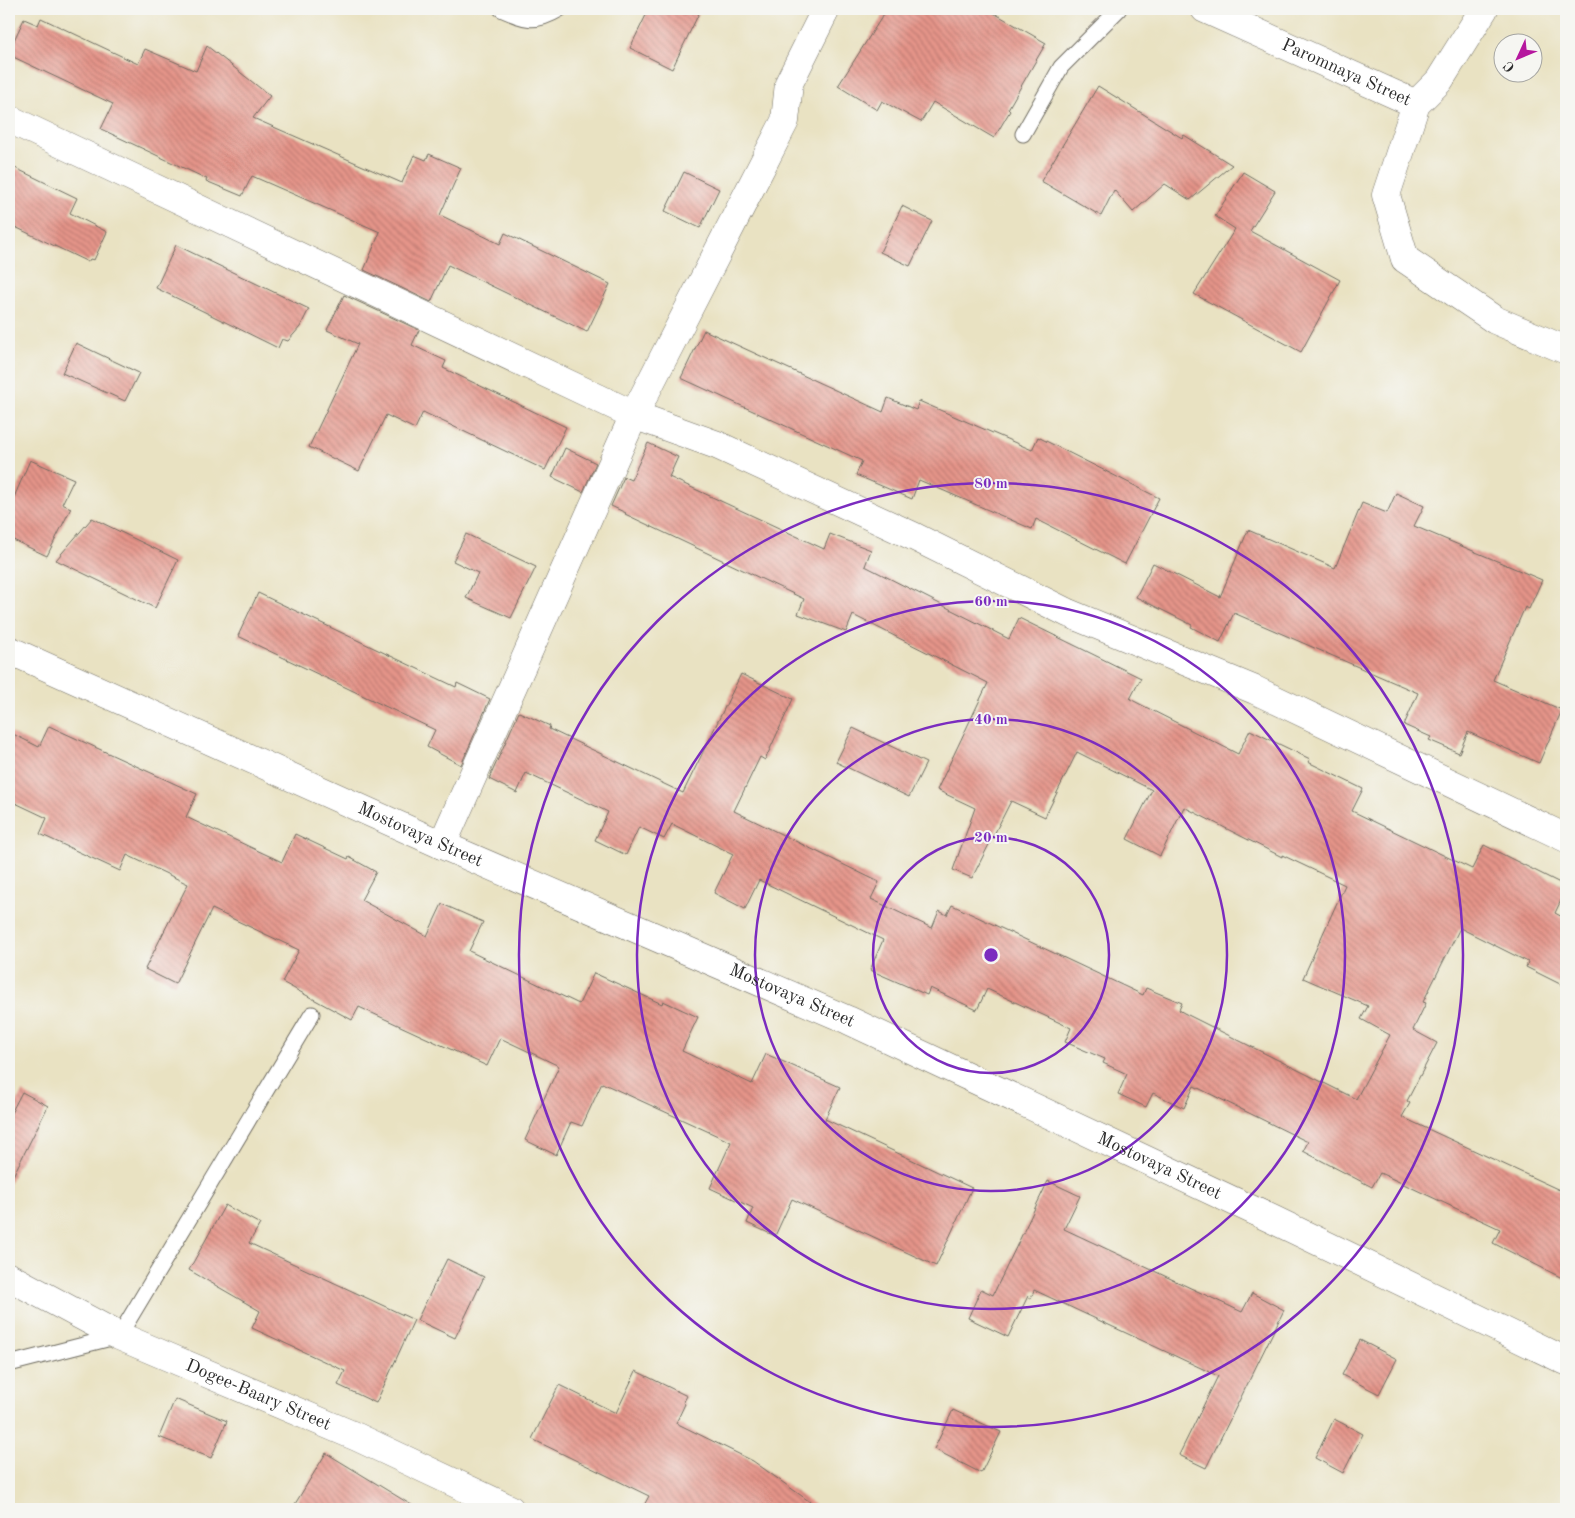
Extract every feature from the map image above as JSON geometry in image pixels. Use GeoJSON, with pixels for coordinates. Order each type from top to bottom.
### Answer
{"type":"FeatureCollection","features":[{"type":"Feature","properties":{"kind":"street"},"geometry":{"type":"LineString","coordinates":[[442,845],[634,415],[785,121],[789,84],[826,9]]}},
{"type":"Feature","properties":{"kind":"street","name":"Paromnaya Street"},"geometry":{"type":"LineString","coordinates":[[1204,9],[1416,104],[1386,195],[1405,259],[1495,320],[1566,350]]}},
{"type":"Feature","properties":{"kind":"street"},"geometry":{"type":"LineString","coordinates":[[1416,104],[1439,81],[1484,9]]}},
{"type":"Feature","properties":{"kind":"street"},"geometry":{"type":"LineString","coordinates":[[9,119],[634,415],[726,449],[1068,613],[1255,690],[1566,838]]}},
{"type":"Feature","properties":{"kind":"street","name":"Mostovaya Street"},"geometry":{"type":"LineString","coordinates":[[9,650],[442,845],[848,1020],[1274,1220],[1566,1361]]}},
{"type":"Feature","properties":{"kind":"street","name":"Dogee-Baary Street"},"geometry":{"type":"LineString","coordinates":[[9,1277],[119,1336],[357,1437],[510,1509]]}},
{"type":"Feature","properties":{"kind":"lane"},"geometry":{"type":"LineString","coordinates":[[501,9],[523,19],[544,18],[560,9]]}},
{"type":"Feature","properties":{"kind":"lane"},"geometry":{"type":"LineString","coordinates":[[1023,134],[1061,67],[1119,9]]}},
{"type":"Feature","properties":{"kind":"lane"},"geometry":{"type":"LineString","coordinates":[[9,1364],[119,1336],[312,1014]]}},
{"type":"Feature","properties":{"kind":"building"},"geometry":{"type":"Polygon","coordinates":[[[649,9],[701,9],[672,69],[630,48],[649,9]]]}},
{"type":"Feature","properties":{"kind":"building"},"geometry":{"type":"Polygon","coordinates":[[[887,9],[987,9],[1046,43],[1008,109],[1010,111],[994,138],[933,102],[921,122],[882,101],[877,110],[838,86],[887,9]]]}},
{"type":"Feature","properties":{"kind":"building"},"geometry":{"type":"Polygon","coordinates":[[[41,18],[138,64],[145,49],[196,71],[207,46],[270,96],[253,118],[402,183],[414,155],[426,160],[429,154],[461,168],[440,215],[500,244],[505,233],[610,284],[587,332],[448,265],[431,302],[364,270],[380,232],[252,176],[242,196],[206,181],[207,179],[101,129],[113,104],[9,55],[9,51],[24,19],[38,25],[41,18]]]}},
{"type":"Feature","properties":{"kind":"building"},"geometry":{"type":"Polygon","coordinates":[[[1098,86],[1182,138],[1184,135],[1232,165],[1190,200],[1165,184],[1133,212],[1114,190],[1101,216],[1041,181],[1098,86]]]}},
{"type":"Feature","properties":{"kind":"building"},"geometry":{"type":"Polygon","coordinates":[[[9,165],[77,198],[70,213],[107,232],[94,260],[90,259],[88,262],[9,224],[9,165]]]}},
{"type":"Feature","properties":{"kind":"building"},"geometry":{"type":"Polygon","coordinates":[[[684,172],[719,189],[700,228],[665,211],[684,172]]]}},
{"type":"Feature","properties":{"kind":"building"},"geometry":{"type":"Polygon","coordinates":[[[1243,172],[1275,191],[1250,231],[1340,280],[1301,352],[1194,294],[1235,229],[1215,216],[1243,172]]]}},
{"type":"Feature","properties":{"kind":"building"},"geometry":{"type":"Polygon","coordinates":[[[902,206],[932,221],[910,266],[880,252],[902,206]]]}},
{"type":"Feature","properties":{"kind":"building"},"geometry":{"type":"Polygon","coordinates":[[[176,245],[309,309],[300,327],[288,341],[282,339],[278,348],[156,288],[176,245]]]}},
{"type":"Feature","properties":{"kind":"building"},"geometry":{"type":"Polygon","coordinates":[[[344,295],[419,330],[412,345],[446,361],[443,368],[566,427],[545,470],[423,412],[415,429],[386,415],[359,471],[309,447],[358,344],[327,330],[344,295]]]}},
{"type":"Feature","properties":{"kind":"building"},"geometry":{"type":"Polygon","coordinates":[[[704,330],[883,412],[888,398],[916,410],[919,401],[1032,450],[1038,437],[1159,498],[1125,564],[1036,519],[1032,529],[919,480],[912,499],[856,475],[862,461],[681,378],[704,330]]]}},
{"type":"Feature","properties":{"kind":"building"},"geometry":{"type":"Polygon","coordinates":[[[76,343],[139,373],[125,401],[62,373],[76,343]]]}},
{"type":"Feature","properties":{"kind":"building"},"geometry":{"type":"Polygon","coordinates":[[[648,443],[678,457],[669,477],[824,549],[830,534],[871,550],[865,566],[1009,639],[1019,618],[1141,678],[1130,699],[1238,754],[1250,730],[1310,759],[1308,762],[1363,789],[1352,811],[1472,869],[1484,845],[1566,886],[1566,890],[1555,913],[1566,919],[1566,987],[1526,967],[1528,962],[1460,928],[1423,1002],[1426,1003],[1413,1030],[1437,1043],[1407,1101],[1410,1103],[1402,1117],[1566,1193],[1566,1280],[1493,1243],[1500,1229],[1380,1173],[1372,1187],[1303,1151],[1308,1142],[1194,1086],[1184,1108],[1153,1093],[1146,1107],[1118,1094],[1127,1074],[1103,1063],[1105,1059],[1065,1042],[1071,1028],[987,989],[977,1010],[930,988],[927,995],[870,970],[883,940],[759,880],[745,909],[714,893],[733,854],[672,824],[664,839],[639,827],[626,855],[595,840],[608,812],[526,773],[517,793],[489,779],[519,712],[550,726],[549,729],[683,793],[741,674],[793,699],[765,760],[760,757],[734,811],[879,882],[871,899],[932,928],[939,911],[947,915],[952,905],[1143,995],[1146,988],[1182,1003],[1179,1010],[1184,1013],[1356,1099],[1390,1035],[1361,1019],[1368,1006],[1303,978],[1345,885],[1282,855],[1282,857],[1184,807],[1160,856],[1127,839],[1152,790],[1077,752],[1045,817],[1011,801],[972,878],[953,870],[975,808],[937,790],[988,683],[853,615],[846,632],[798,614],[804,599],[611,506],[624,477],[631,480],[648,443]]]}},
{"type":"Feature","properties":{"kind":"building"},"geometry":{"type":"Polygon","coordinates":[[[565,448],[596,463],[583,492],[552,477],[565,448]]]}},
{"type":"Feature","properties":{"kind":"building"},"geometry":{"type":"Polygon","coordinates":[[[30,460],[74,479],[62,504],[71,508],[47,556],[9,538],[9,509],[30,460]]]}},
{"type":"Feature","properties":{"kind":"building"},"geometry":{"type":"Polygon","coordinates":[[[1396,493],[1424,506],[1414,526],[1542,580],[1529,609],[1525,607],[1493,680],[1562,710],[1539,763],[1468,732],[1459,753],[1429,740],[1431,737],[1404,725],[1418,693],[1234,613],[1220,642],[1191,627],[1192,625],[1136,597],[1153,563],[1220,597],[1248,530],[1335,568],[1362,503],[1387,513],[1396,493]]]}},
{"type":"Feature","properties":{"kind":"building"},"geometry":{"type":"Polygon","coordinates":[[[92,518],[178,560],[155,608],[56,560],[92,518]]]}},
{"type":"Feature","properties":{"kind":"building"},"geometry":{"type":"Polygon","coordinates":[[[466,534],[536,567],[511,618],[466,598],[478,573],[453,561],[466,534]]]}},
{"type":"Feature","properties":{"kind":"building"},"geometry":{"type":"Polygon","coordinates":[[[258,593],[456,687],[457,683],[490,699],[461,765],[427,747],[435,730],[238,636],[258,593]]]}},
{"type":"Feature","properties":{"kind":"building"},"geometry":{"type":"Polygon","coordinates":[[[49,726],[197,794],[186,817],[282,862],[295,834],[348,859],[349,857],[376,872],[361,900],[427,936],[442,904],[483,922],[469,951],[579,1004],[594,973],[662,1004],[663,1001],[698,1017],[682,1051],[752,1084],[766,1054],[840,1087],[825,1119],[972,1188],[936,1266],[792,1199],[775,1236],[747,1223],[753,1208],[710,1188],[731,1142],[602,1083],[582,1126],[571,1122],[556,1155],[525,1140],[559,1066],[500,1038],[487,1066],[359,1007],[352,1020],[282,982],[299,950],[212,909],[175,984],[145,969],[188,884],[127,855],[120,871],[40,834],[47,818],[9,800],[9,732],[39,747],[49,726]]]}},
{"type":"Feature","properties":{"kind":"building"},"geometry":{"type":"Polygon","coordinates":[[[853,728],[926,763],[909,797],[836,762],[853,728]]]}},
{"type":"Feature","properties":{"kind":"building"},"geometry":{"type":"Polygon","coordinates":[[[22,1092],[48,1106],[9,1184],[9,1117],[22,1092]]]}},
{"type":"Feature","properties":{"kind":"building"},"geometry":{"type":"Polygon","coordinates":[[[1048,1181],[1080,1196],[1064,1229],[1242,1312],[1252,1293],[1284,1310],[1206,1468],[1179,1455],[1218,1376],[1034,1290],[1031,1298],[1028,1296],[1008,1337],[968,1318],[981,1289],[993,1295],[1048,1181]]]}},
{"type":"Feature","properties":{"kind":"building"},"geometry":{"type":"Polygon","coordinates":[[[225,1205],[260,1224],[249,1243],[414,1320],[376,1403],[338,1385],[345,1371],[252,1328],[260,1311],[189,1270],[225,1205]]]}},
{"type":"Feature","properties":{"kind":"building"},"geometry":{"type":"Polygon","coordinates":[[[447,1259],[484,1277],[455,1338],[417,1320],[447,1259]]]}},
{"type":"Feature","properties":{"kind":"building"},"geometry":{"type":"Polygon","coordinates":[[[1360,1340],[1397,1359],[1379,1394],[1342,1375],[1360,1340]]]}},
{"type":"Feature","properties":{"kind":"building"},"geometry":{"type":"Polygon","coordinates":[[[636,1371],[687,1396],[676,1423],[753,1461],[820,1509],[642,1509],[649,1496],[532,1439],[559,1385],[616,1413],[636,1371]]]}},
{"type":"Feature","properties":{"kind":"building"},"geometry":{"type":"Polygon","coordinates":[[[175,1399],[227,1421],[211,1458],[159,1437],[175,1399]]]}},
{"type":"Feature","properties":{"kind":"building"},"geometry":{"type":"Polygon","coordinates":[[[953,1410],[1001,1432],[981,1473],[934,1449],[953,1410]]]}},
{"type":"Feature","properties":{"kind":"building"},"geometry":{"type":"Polygon","coordinates":[[[1334,1419],[1363,1434],[1343,1473],[1315,1458],[1334,1419]]]}},
{"type":"Feature","properties":{"kind":"building"},"geometry":{"type":"Polygon","coordinates":[[[326,1453],[418,1509],[292,1509],[326,1453]]]}}]}
